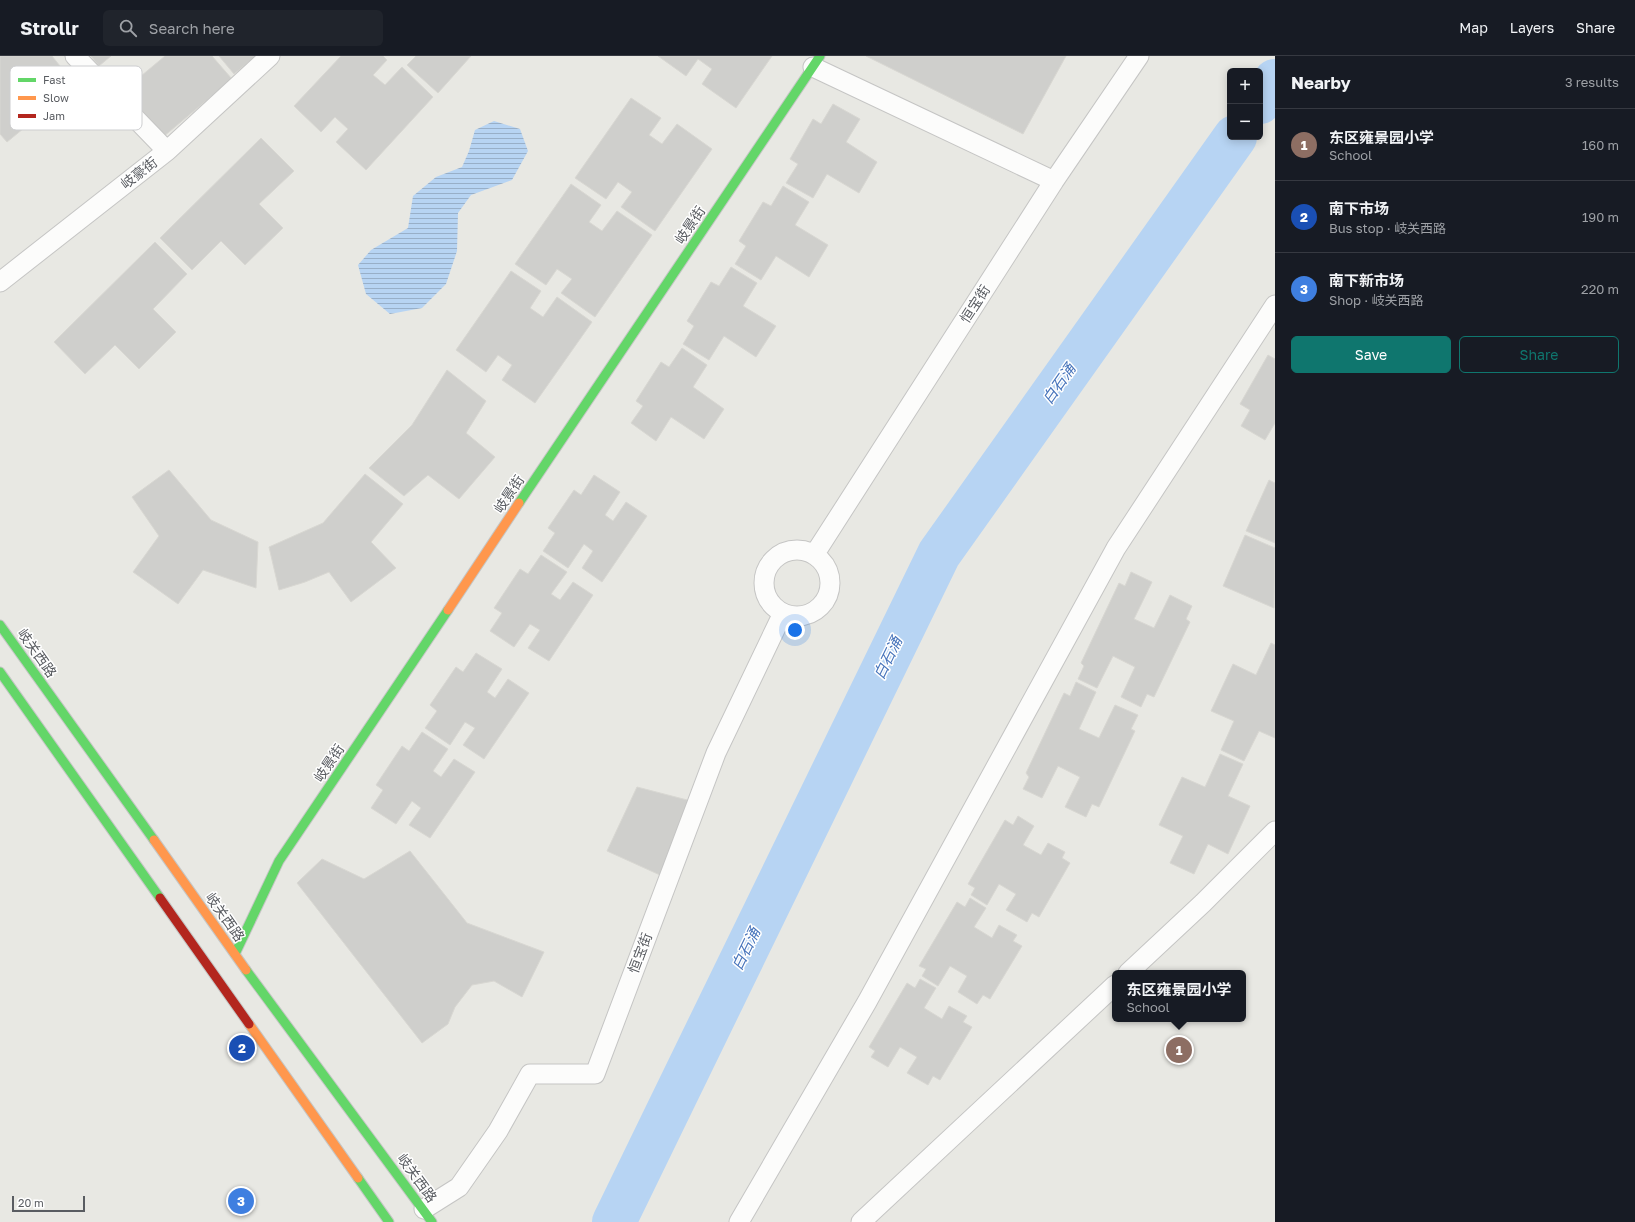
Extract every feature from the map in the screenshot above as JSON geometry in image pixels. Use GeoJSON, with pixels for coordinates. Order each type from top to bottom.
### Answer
{"type":"FeatureCollection","features":[{"type":"Feature","properties":{"kind":"main road","name":"岐景街"},"geometry":{"type":"LineString","coordinates":[[235,954],[279,861],[816,61]]}},
{"type":"Feature","properties":{"kind":"main road","name":"岐关西路"},"geometry":{"type":"LineString","coordinates":[[0,625],[235,954],[428,1216]]}},
{"type":"Feature","properties":{"kind":"main road"},"geometry":{"type":"LineString","coordinates":[[0,672],[389,1222]]}},
{"type":"Feature","properties":{"kind":"street"},"geometry":{"type":"LineString","coordinates":[[75,56],[85,66]]}},
{"type":"Feature","properties":{"kind":"street","name":"岐豪街"},"geometry":{"type":"LineString","coordinates":[[0,282],[167,151],[270,56]]}},
{"type":"Feature","properties":{"kind":"street","name":"恒宝街"},"geometry":{"type":"LineString","coordinates":[[814,555],[1054,181],[1139,56]]}},
{"type":"Feature","properties":{"kind":"street"},"geometry":{"type":"LineString","coordinates":[[816,61],[1054,181]]}},
{"type":"Feature","properties":{"kind":"street"},"geometry":{"type":"LineString","coordinates":[[142,125],[167,151]]}},
{"type":"Feature","properties":{"kind":"street"},"geometry":{"type":"LineString","coordinates":[[739,1222],[867,1002],[1116,548],[1275,305]]}},
{"type":"Feature","properties":{"kind":"street"},"geometry":{"type":"LineString","coordinates":[[799,550],[814,555],[823,562],[828,572],[830,582],[825,598],[815,610],[805,615],[794,616],[783,613],[774,607],[764,588],[768,567],[774,559],[783,553],[799,550]]}},
{"type":"Feature","properties":{"kind":"street","name":"恒宝街"},"geometry":{"type":"LineString","coordinates":[[428,1216],[459,1187],[498,1131],[530,1074],[595,1074],[716,753],[783,613]]}},
{"type":"Feature","properties":{"kind":"street"},"geometry":{"type":"LineString","coordinates":[[1131,970],[1203,903],[1275,831]]}},
{"type":"Feature","properties":{"kind":"street"},"geometry":{"type":"LineString","coordinates":[[861,1222],[1112,988]]}},
{"type":"Feature","properties":{"kind":"water"},"geometry":{"type":"Polygon","coordinates":[[[494,121],[520,129],[528,151],[512,180],[471,195],[458,213],[457,251],[446,284],[422,308],[390,314],[366,294],[358,265],[371,250],[408,228],[413,196],[436,177],[462,167],[469,151],[475,130],[494,121]]]}},
{"type":"Feature","properties":{"kind":"building"},"geometry":{"type":"Polygon","coordinates":[[[0,56],[52,56],[60,66],[10,66],[10,130],[22,130],[7,142],[0,134],[0,56]]]}},
{"type":"Feature","properties":{"kind":"building"},"geometry":{"type":"Polygon","coordinates":[[[91,56],[111,56],[99,66],[91,56]]]}},
{"type":"Feature","properties":{"kind":"building"},"geometry":{"type":"Polygon","coordinates":[[[165,56],[212,56],[232,79],[163,137],[142,113],[142,75],[165,56]]]}},
{"type":"Feature","properties":{"kind":"building"},"geometry":{"type":"Polygon","coordinates":[[[219,56],[256,56],[234,74],[219,56]]]}},
{"type":"Feature","properties":{"kind":"building"},"geometry":{"type":"Polygon","coordinates":[[[341,56],[383,56],[387,60],[373,75],[385,85],[402,67],[433,97],[366,170],[336,142],[348,129],[335,117],[321,132],[294,106],[341,56]]]}},
{"type":"Feature","properties":{"kind":"building"},"geometry":{"type":"Polygon","coordinates":[[[416,56],[471,56],[438,93],[407,65],[416,56]]]}},
{"type":"Feature","properties":{"kind":"building"},"geometry":{"type":"Polygon","coordinates":[[[658,56],[772,56],[736,108],[702,84],[712,69],[698,59],[686,76],[658,56]]]}},
{"type":"Feature","properties":{"kind":"building"},"geometry":{"type":"Polygon","coordinates":[[[866,56],[1066,56],[1023,134],[866,56]]]}},
{"type":"Feature","properties":{"kind":"building"},"geometry":{"type":"Polygon","coordinates":[[[631,98],[661,118],[649,135],[662,144],[677,124],[712,149],[655,231],[621,207],[632,192],[618,182],[606,199],[575,178],[631,98]]]}},
{"type":"Feature","properties":{"kind":"building"},"geometry":{"type":"Polygon","coordinates":[[[833,104],[860,119],[846,142],[877,162],[859,193],[827,174],[813,198],[786,183],[798,164],[790,159],[813,119],[821,124],[833,104]]]}},
{"type":"Feature","properties":{"kind":"building"},"geometry":{"type":"Polygon","coordinates":[[[261,138],[294,171],[259,204],[283,228],[245,265],[221,241],[192,270],[160,238],[261,138]]]}},
{"type":"Feature","properties":{"kind":"building"},"geometry":{"type":"Polygon","coordinates":[[[571,184],[601,205],[589,222],[602,231],[617,211],[652,235],[595,317],[561,293],[572,279],[557,269],[546,285],[515,264],[571,184]]]}},
{"type":"Feature","properties":{"kind":"building"},"geometry":{"type":"Polygon","coordinates":[[[783,186],[809,202],[795,225],[828,245],[809,277],[776,256],[761,280],[735,264],[746,246],[739,241],[763,202],[771,206],[783,186]]]}},
{"type":"Feature","properties":{"kind":"building"},"geometry":{"type":"Polygon","coordinates":[[[155,242],[187,274],[153,309],[176,332],[139,369],[115,345],[85,374],[54,342],[155,242]]]}},
{"type":"Feature","properties":{"kind":"building"},"geometry":{"type":"Polygon","coordinates":[[[731,267],[757,283],[743,306],[776,326],[756,357],[724,336],[709,360],[683,344],[694,326],[687,321],[711,282],[719,286],[731,267]]]}},
{"type":"Feature","properties":{"kind":"building"},"geometry":{"type":"Polygon","coordinates":[[[511,271],[541,291],[530,308],[543,317],[557,297],[592,322],[535,403],[502,380],[512,365],[498,355],[486,372],[456,350],[511,271]]]}},
{"type":"Feature","properties":{"kind":"building"},"geometry":{"type":"Polygon","coordinates":[[[682,348],[707,365],[693,387],[724,409],[704,439],[671,417],[656,441],[631,423],[643,406],[636,401],[661,362],[669,367],[682,348]]]}},
{"type":"Feature","properties":{"kind":"building"},"geometry":{"type":"Polygon","coordinates":[[[1268,355],[1275,359],[1275,423],[1265,440],[1241,426],[1250,410],[1240,404],[1268,355]]]}},
{"type":"Feature","properties":{"kind":"building"},"geometry":{"type":"Polygon","coordinates":[[[447,370],[486,401],[466,433],[495,457],[459,499],[428,475],[404,496],[369,468],[412,425],[447,370]]]}},
{"type":"Feature","properties":{"kind":"building"},"geometry":{"type":"Polygon","coordinates":[[[169,470],[211,520],[258,542],[256,588],[203,570],[178,604],[133,572],[159,536],[132,497],[169,470]]]}},
{"type":"Feature","properties":{"kind":"building"},"geometry":{"type":"Polygon","coordinates":[[[365,474],[403,504],[371,542],[396,568],[351,602],[329,572],[305,582],[279,590],[269,547],[323,523],[365,474]]]}},
{"type":"Feature","properties":{"kind":"building"},"geometry":{"type":"Polygon","coordinates":[[[594,475],[620,492],[605,515],[613,521],[626,502],[647,516],[602,582],[582,568],[593,551],[584,544],[568,568],[543,551],[555,533],[548,528],[574,490],[581,495],[594,475]]]}},
{"type":"Feature","properties":{"kind":"building"},"geometry":{"type":"Polygon","coordinates":[[[1269,480],[1275,483],[1275,543],[1246,531],[1269,480]]]}},
{"type":"Feature","properties":{"kind":"building"},"geometry":{"type":"Polygon","coordinates":[[[1245,535],[1275,548],[1274,608],[1223,586],[1245,535]]]}},
{"type":"Feature","properties":{"kind":"building"},"geometry":{"type":"Polygon","coordinates":[[[541,555],[567,572],[551,594],[560,600],[573,582],[593,595],[549,661],[528,648],[540,630],[530,624],[514,647],[490,631],[502,613],[494,608],[520,569],[528,574],[541,555]]]}},
{"type":"Feature","properties":{"kind":"building"},"geometry":{"type":"Polygon","coordinates":[[[1131,572],[1152,582],[1134,619],[1154,628],[1170,595],[1192,606],[1186,619],[1190,622],[1154,697],[1147,694],[1141,707],[1121,697],[1135,667],[1113,656],[1097,688],[1078,679],[1084,666],[1081,663],[1119,583],[1125,586],[1131,572]]]}},
{"type":"Feature","properties":{"kind":"building"},"geometry":{"type":"Polygon","coordinates":[[[1271,643],[1275,645],[1275,738],[1259,731],[1244,761],[1221,750],[1234,721],[1211,711],[1233,664],[1256,675],[1271,643]]]}},
{"type":"Feature","properties":{"kind":"building"},"geometry":{"type":"Polygon","coordinates":[[[476,653],[502,669],[487,692],[495,698],[508,679],[529,693],[484,759],[463,745],[475,728],[465,722],[450,745],[425,728],[437,711],[430,705],[456,667],[463,672],[476,653]]]}},
{"type":"Feature","properties":{"kind":"building"},"geometry":{"type":"Polygon","coordinates":[[[1076,682],[1096,692],[1079,729],[1099,738],[1115,705],[1138,715],[1131,729],[1135,731],[1099,807],[1092,804],[1086,817],[1065,807],[1080,777],[1058,766],[1042,798],[1023,789],[1029,777],[1026,773],[1064,693],[1070,696],[1076,682]]]}},
{"type":"Feature","properties":{"kind":"building"},"geometry":{"type":"Polygon","coordinates":[[[422,732],[448,749],[433,771],[441,777],[454,759],[475,772],[430,838],[409,825],[421,808],[412,801],[396,824],[371,808],[383,790],[376,785],[402,746],[409,751],[422,732]]]}},
{"type":"Feature","properties":{"kind":"building"},"geometry":{"type":"Polygon","coordinates":[[[1220,754],[1243,764],[1228,796],[1250,806],[1228,854],[1208,844],[1194,874],[1170,863],[1183,836],[1159,825],[1182,777],[1205,787],[1220,754]]]}},
{"type":"Feature","properties":{"kind":"building"},"geometry":{"type":"Polygon","coordinates":[[[637,787],[691,801],[660,875],[607,851],[637,787]]]}},
{"type":"Feature","properties":{"kind":"building"},"geometry":{"type":"Polygon","coordinates":[[[1018,816],[1034,826],[1023,845],[1041,855],[1048,843],[1065,852],[1062,858],[1070,863],[1039,917],[1032,913],[1027,922],[1006,910],[1016,894],[999,884],[987,905],[971,895],[975,888],[968,884],[1005,820],[1013,825],[1018,816]]]}},
{"type":"Feature","properties":{"kind":"building"},"geometry":{"type":"Polygon","coordinates":[[[410,851],[467,923],[544,952],[522,997],[494,981],[472,985],[455,1007],[448,1024],[422,1043],[297,883],[322,859],[364,879],[410,851]]]}},
{"type":"Feature","properties":{"kind":"building"},"geometry":{"type":"Polygon","coordinates":[[[970,898],[986,908],[974,927],[992,938],[999,925],[1017,935],[1013,941],[1022,946],[990,999],[983,995],[977,1004],[958,992],[967,976],[950,966],[938,986],[922,976],[926,969],[919,966],[957,902],[965,907],[970,898]]]}},
{"type":"Feature","properties":{"kind":"building"},"geometry":{"type":"Polygon","coordinates":[[[920,979],[936,988],[924,1008],[942,1019],[949,1006],[967,1016],[963,1022],[972,1027],[940,1080],[933,1076],[928,1085],[907,1073],[917,1057],[900,1047],[888,1067],[871,1057],[875,1051],[869,1047],[907,983],[915,988],[920,979]]]}},
{"type":"Feature","properties":{"kind":"waterway","name":"白石涌"},"geometry":{"type":"LineString","coordinates":[[1263,98],[1275,81]]}},
{"type":"Feature","properties":{"kind":"waterway","name":"白石涌"},"geometry":{"type":"LineString","coordinates":[[614,1222],[939,554],[1233,140]]}},
{"type":"Feature","properties":{"kind":"traffic: fast"},"geometry":{"type":"LineString","coordinates":[[519,503],[820,56]]}},
{"type":"Feature","properties":{"kind":"traffic: fast"},"geometry":{"type":"LineString","coordinates":[[235,954],[279,861],[448,610]]}},
{"type":"Feature","properties":{"kind":"traffic: fast"},"geometry":{"type":"LineString","coordinates":[[0,625],[154,840]]}},
{"type":"Feature","properties":{"kind":"traffic: fast"},"geometry":{"type":"LineString","coordinates":[[0,672],[160,898]]}},
{"type":"Feature","properties":{"kind":"traffic: fast"},"geometry":{"type":"LineString","coordinates":[[246,970],[432,1222]]}},
{"type":"Feature","properties":{"kind":"traffic: fast"},"geometry":{"type":"LineString","coordinates":[[358,1178],[389,1222]]}},
{"type":"Feature","properties":{"kind":"traffic: slow"},"geometry":{"type":"LineString","coordinates":[[448,610],[519,503]]}},
{"type":"Feature","properties":{"kind":"traffic: slow"},"geometry":{"type":"LineString","coordinates":[[154,840],[246,970]]}},
{"type":"Feature","properties":{"kind":"traffic: slow"},"geometry":{"type":"LineString","coordinates":[[249,1024],[358,1178]]}},
{"type":"Feature","properties":{"kind":"traffic: jam"},"geometry":{"type":"LineString","coordinates":[[160,898],[249,1024]]}},
{"type":"Feature","properties":{"kind":"place","name":"南下市场"},"geometry":{"type":"Point","coordinates":[242,1048]}},
{"type":"Feature","properties":{"kind":"place","name":"东区雍景园小学"},"geometry":{"type":"Point","coordinates":[1179,1050]}},
{"type":"Feature","properties":{"kind":"place","name":"南下新市场"},"geometry":{"type":"Point","coordinates":[241,1201]}}]}
